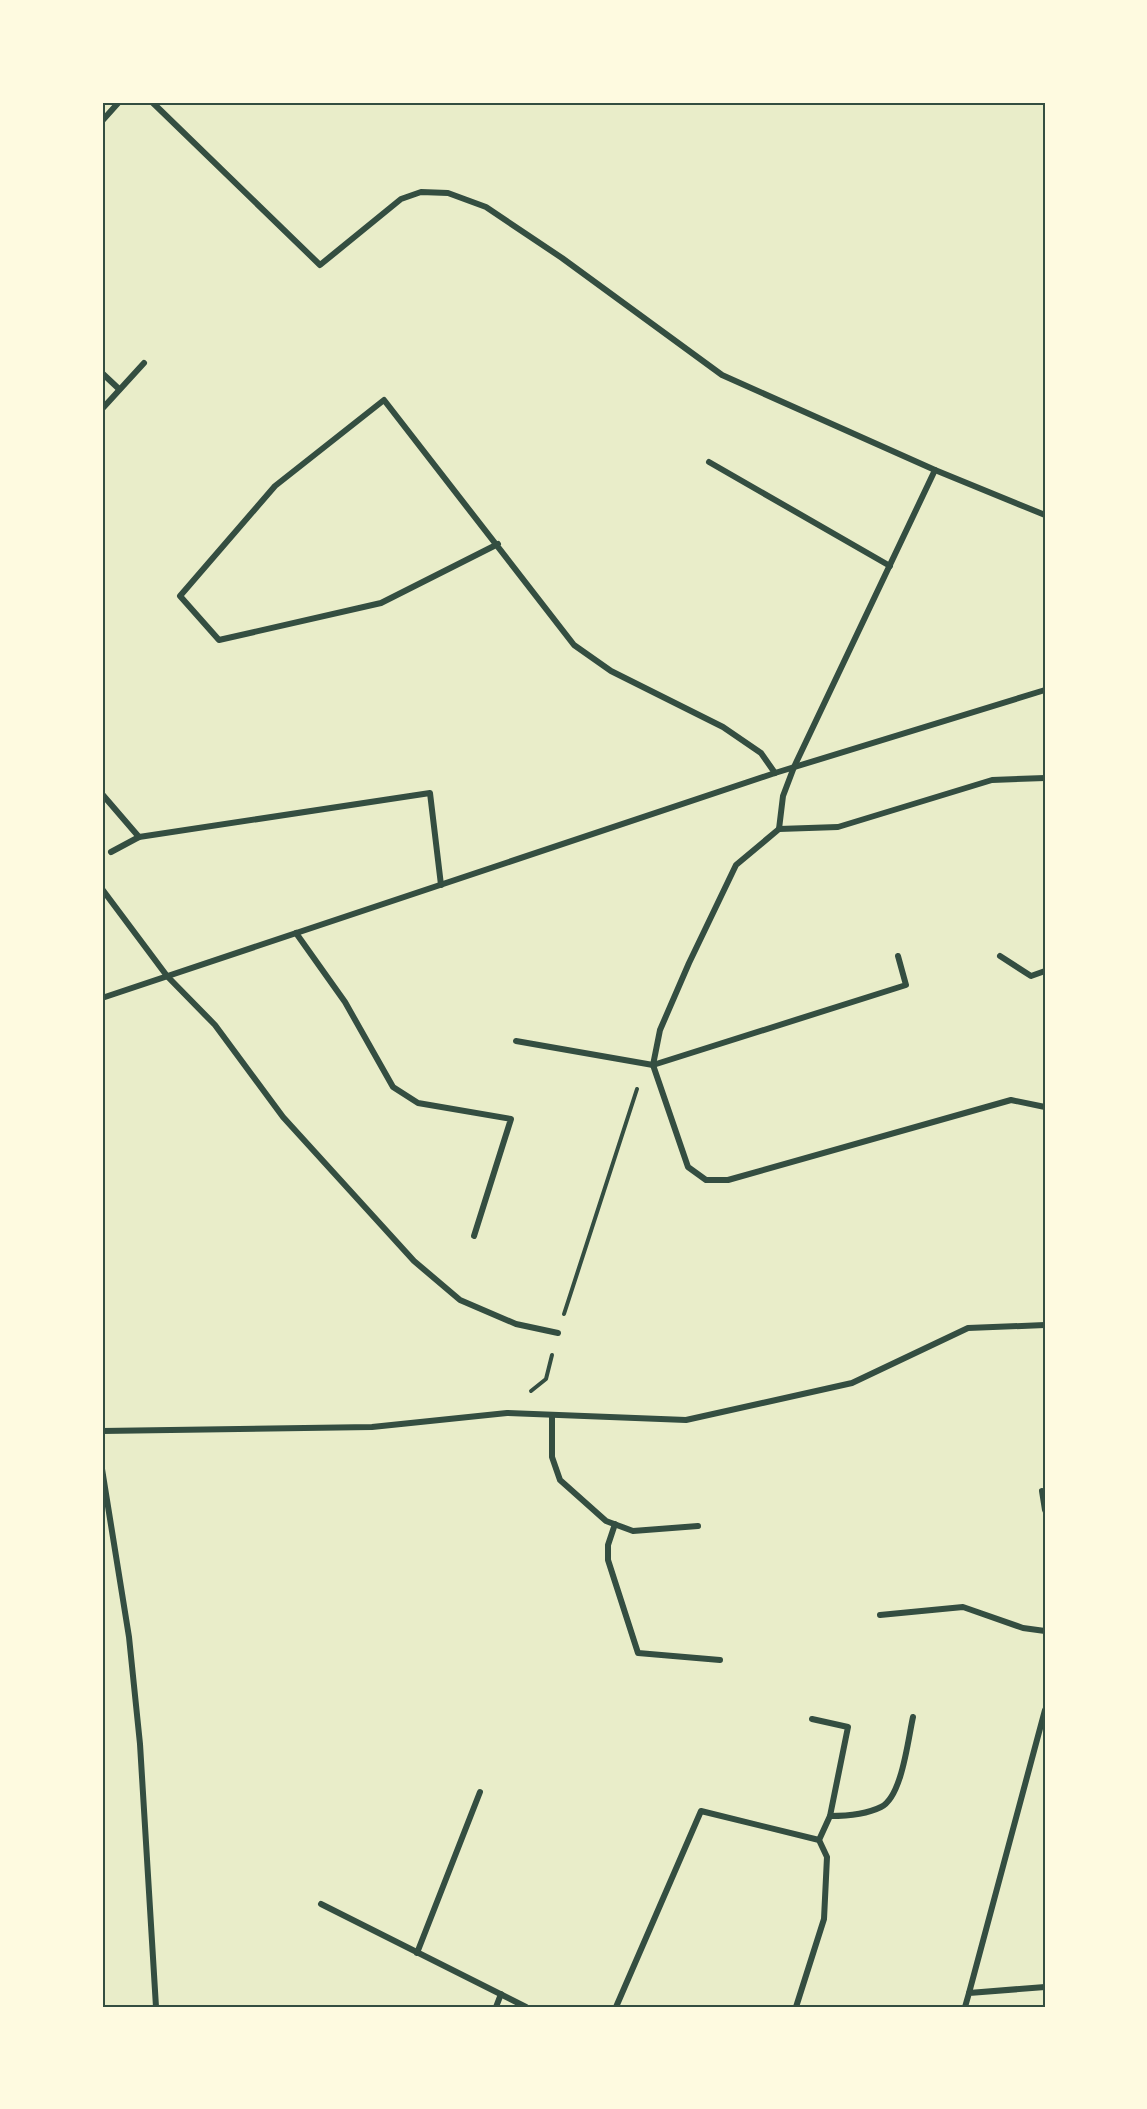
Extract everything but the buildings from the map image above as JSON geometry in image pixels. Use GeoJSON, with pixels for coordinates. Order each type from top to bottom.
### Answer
{"type":"FeatureCollection","features":[{"type":"Feature","properties":{"kind":"street"},"geometry":{"type":"LineString","coordinates":[[102,121],[119,102]]}},
{"type":"Feature","properties":{"kind":"street"},"geometry":{"type":"LineString","coordinates":[[152,102],[320,265],[401,199],[421,192],[448,193],[486,207],[571,264],[722,375],[935,470],[1045,515]]}},
{"type":"Feature","properties":{"kind":"street"},"geometry":{"type":"LineString","coordinates":[[102,409],[144,363]]}},
{"type":"Feature","properties":{"kind":"street"},"geometry":{"type":"LineString","coordinates":[[102,373],[119,389]]}},
{"type":"Feature","properties":{"kind":"street"},"geometry":{"type":"LineString","coordinates":[[498,544],[381,603],[219,640],[180,596],[275,486],[384,400],[498,544],[574,645],[611,671],[723,727],[761,753],[775,773]]}},
{"type":"Feature","properties":{"kind":"street"},"geometry":{"type":"LineString","coordinates":[[709,462],[891,566]]}},
{"type":"Feature","properties":{"kind":"street"},"geometry":{"type":"LineString","coordinates":[[779,829],[783,796],[794,767],[935,470]]}},
{"type":"Feature","properties":{"kind":"street"},"geometry":{"type":"LineString","coordinates":[[102,998],[775,773],[1045,690]]}},
{"type":"Feature","properties":{"kind":"street"},"geometry":{"type":"LineString","coordinates":[[1045,778],[992,780],[838,827],[779,829],[736,865],[660,1030],[653,1065],[688,1167],[706,1180],[728,1180],[1011,1100],[1045,1107]]}},
{"type":"Feature","properties":{"kind":"street"},"geometry":{"type":"LineString","coordinates":[[111,852],[139,837],[430,793],[441,885]]}},
{"type":"Feature","properties":{"kind":"street"},"geometry":{"type":"LineString","coordinates":[[102,794],[139,837]]}},
{"type":"Feature","properties":{"kind":"street"},"geometry":{"type":"LineString","coordinates":[[102,889],[167,976],[215,1025],[283,1117],[414,1261],[460,1300],[516,1324],[558,1333]]}},
{"type":"Feature","properties":{"kind":"street"},"geometry":{"type":"LineString","coordinates":[[296,933],[345,1002],[393,1087],[418,1103],[511,1119],[474,1236]]}},
{"type":"Feature","properties":{"kind":"street"},"geometry":{"type":"LineString","coordinates":[[516,1041],[653,1065],[906,985],[898,956]]}},
{"type":"Feature","properties":{"kind":"street"},"geometry":{"type":"LineString","coordinates":[[1000,956],[1031,976],[1045,971]]}},
{"type":"Feature","properties":{"kind":"street"},"geometry":{"type":"LineString","coordinates":[[102,1431],[372,1427],[507,1413],[686,1420],[852,1383],[968,1328],[1045,1325]]}},
{"type":"Feature","properties":{"kind":"street"},"geometry":{"type":"LineString","coordinates":[[552,1415],[552,1457],[560,1480],[606,1521],[633,1531],[698,1526]]}},
{"type":"Feature","properties":{"kind":"street"},"geometry":{"type":"LineString","coordinates":[[102,1469],[129,1637],[140,1744],[156,2007]]}},
{"type":"Feature","properties":{"kind":"street"},"geometry":{"type":"LineString","coordinates":[[1042,1491],[1045,1510]]}},
{"type":"Feature","properties":{"kind":"street"},"geometry":{"type":"LineString","coordinates":[[615,1524],[608,1545],[608,1560],[638,1653],[720,1660]]}},
{"type":"Feature","properties":{"kind":"street"},"geometry":{"type":"LineString","coordinates":[[880,1616],[963,1607],[1023,1628],[1045,1631]]}},
{"type":"Feature","properties":{"kind":"street"},"geometry":{"type":"LineString","coordinates":[[965,2007],[1045,1710]]}},
{"type":"Feature","properties":{"kind":"street"},"geometry":{"type":"LineString","coordinates":[[830,1816],[853,1816],[883,1807],[900,1782],[913,1717]]}},
{"type":"Feature","properties":{"kind":"street"},"geometry":{"type":"LineString","coordinates":[[796,2007],[824,1918],[827,1857],[819,1840],[830,1816],[848,1726],[812,1719]]}},
{"type":"Feature","properties":{"kind":"street"},"geometry":{"type":"LineString","coordinates":[[417,1953],[480,1792]]}},
{"type":"Feature","properties":{"kind":"street"},"geometry":{"type":"LineString","coordinates":[[616,2007],[701,1811],[819,1840]]}},
{"type":"Feature","properties":{"kind":"street"},"geometry":{"type":"LineString","coordinates":[[321,1904],[526,2007]]}},
{"type":"Feature","properties":{"kind":"street"},"geometry":{"type":"LineString","coordinates":[[969,1993],[1045,1987]]}},
{"type":"Feature","properties":{"kind":"street"},"geometry":{"type":"LineString","coordinates":[[496,2007],[501,1994]]}},
{"type":"Feature","properties":{"kind":"path"},"geometry":{"type":"LineString","coordinates":[[507,1413],[546,1379],[558,1333],[642,1073],[653,1065]]}}]}
